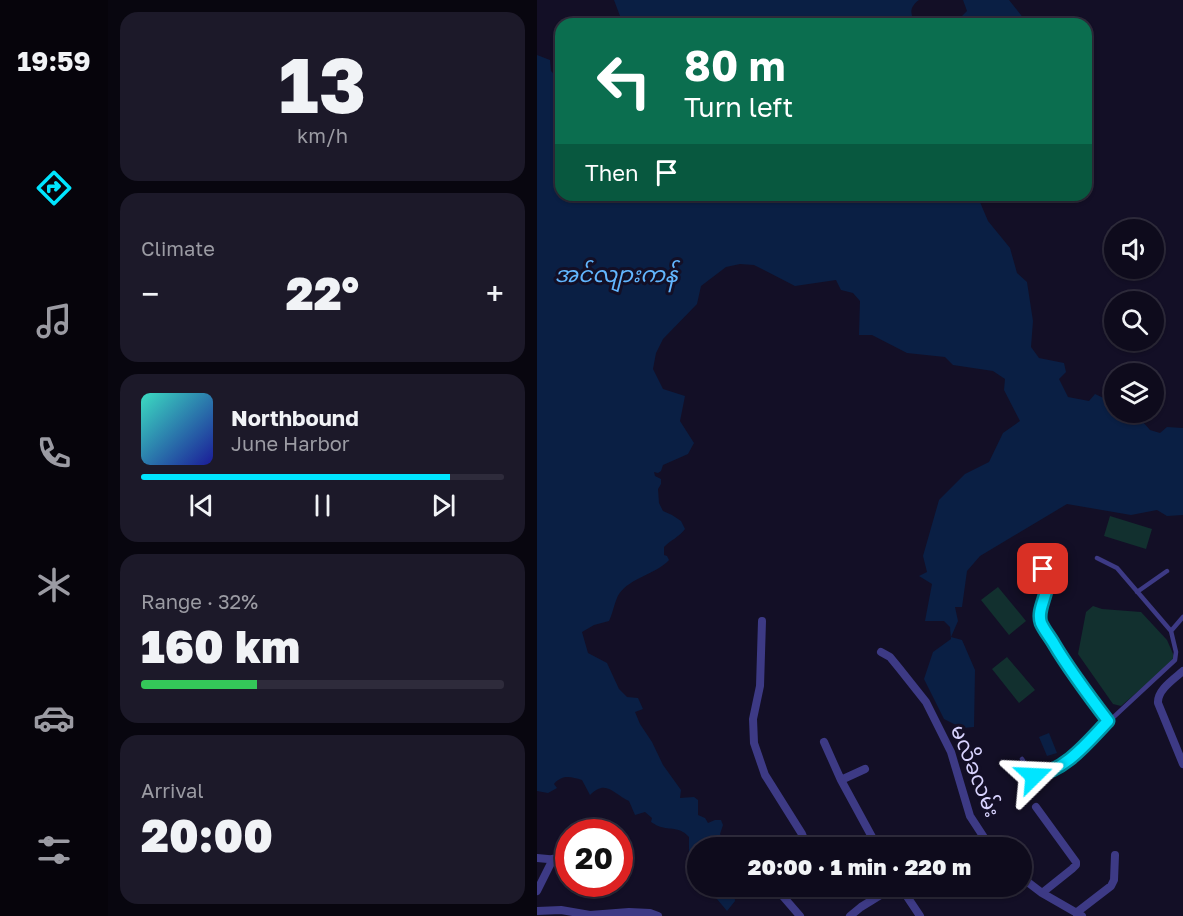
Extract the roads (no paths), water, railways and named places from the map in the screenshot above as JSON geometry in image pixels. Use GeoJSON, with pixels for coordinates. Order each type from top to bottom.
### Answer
{"type":"FeatureCollection","features":[{"type":"Feature","properties":{"kind":"street"},"geometry":{"type":"LineString","coordinates":[[762,621],[760,686],[753,719],[754,743],[765,775],[804,837]]}},
{"type":"Feature","properties":{"kind":"street","name":"မလိခလမ်း"},"geometry":{"type":"LineString","coordinates":[[881,652],[890,657],[926,702],[951,752],[970,816],[984,837]]}},
{"type":"Feature","properties":{"kind":"street"},"geometry":{"type":"LineString","coordinates":[[1182,761],[1158,703],[1158,697],[1162,690],[1183,671]]}},
{"type":"Feature","properties":{"kind":"street"},"geometry":{"type":"LineString","coordinates":[[824,742],[841,780],[872,837]]}},
{"type":"Feature","properties":{"kind":"street"},"geometry":{"type":"LineString","coordinates":[[841,780],[864,769]]}},
{"type":"Feature","properties":{"kind":"street"},"geometry":{"type":"LineString","coordinates":[[1035,807],[1076,862],[1072,869],[1042,893]]}},
{"type":"Feature","properties":{"kind":"street"},"geometry":{"type":"LineString","coordinates":[[1032,885],[1079,915],[1111,886],[1114,880],[1115,855]]}},
{"type":"Feature","properties":{"kind":"street"},"geometry":{"type":"LineString","coordinates":[[537,858],[553,859],[537,891]]}},
{"type":"Feature","properties":{"kind":"street"},"geometry":{"type":"LineString","coordinates":[[784,897],[800,916]]}},
{"type":"Feature","properties":{"kind":"street"},"geometry":{"type":"LineString","coordinates":[[851,916],[861,906],[876,897]]}},
{"type":"Feature","properties":{"kind":"street"},"geometry":{"type":"LineString","coordinates":[[907,897],[920,916]]}},
{"type":"Feature","properties":{"kind":"street"},"geometry":{"type":"LineString","coordinates":[[537,911],[561,910],[590,915],[650,913],[658,916]]}},
{"type":"Feature","properties":{"kind":"lane"},"geometry":{"type":"LineString","coordinates":[[1022,759],[1034,776],[1061,766],[1175,660],[1176,652],[1171,632],[1117,568],[1097,558]]}},
{"type":"Feature","properties":{"kind":"lane"},"geometry":{"type":"LineString","coordinates":[[1034,570],[1043,569],[1048,576],[1041,623],[1070,670],[1108,721]]}},
{"type":"Feature","properties":{"kind":"lane"},"geometry":{"type":"LineString","coordinates":[[1137,592],[1167,571]]}},
{"type":"Feature","properties":{"kind":"lane"},"geometry":{"type":"LineString","coordinates":[[1171,632],[1183,617]]}},
{"type":"Feature","properties":{"kind":"water"},"geometry":{"type":"Polygon","coordinates":[[[614,0],[919,0],[911,12],[913,18],[621,18],[614,0]]]}},
{"type":"Feature","properties":{"kind":"water"},"geometry":{"type":"Polygon","coordinates":[[[963,0],[1009,0],[1023,18],[960,18],[967,11],[963,0]]]}},
{"type":"Feature","properties":{"kind":"water","name":"အင်လျားကန်"},"geometry":{"type":"Polygon","coordinates":[[[537,55],[550,60],[551,71],[555,75],[555,201],[980,201],[988,221],[1010,248],[1017,273],[1027,282],[1033,321],[1031,347],[1039,358],[1064,363],[1066,372],[1059,379],[1068,397],[1089,401],[1095,394],[1104,398],[1104,423],[1144,423],[1150,430],[1160,433],[1167,427],[1183,428],[1183,515],[1167,516],[1157,510],[1131,515],[1067,504],[980,556],[967,571],[962,607],[955,607],[958,621],[951,637],[962,640],[975,670],[974,727],[962,728],[944,719],[924,679],[933,652],[951,639],[950,627],[944,621],[925,621],[932,584],[919,576],[927,572],[923,556],[939,500],[965,474],[989,462],[1003,433],[1020,421],[1004,390],[1005,379],[993,371],[953,365],[945,357],[907,353],[872,335],[859,335],[860,301],[853,293],[841,290],[836,280],[795,286],[754,265],[740,264],[726,267],[701,286],[697,304],[663,339],[656,353],[653,369],[663,389],[685,396],[680,421],[694,443],[688,454],[663,465],[658,473],[654,472],[655,476],[661,479],[658,489],[659,503],[663,511],[681,521],[685,529],[664,547],[664,555],[669,560],[624,588],[619,594],[609,621],[594,625],[582,632],[588,653],[607,663],[619,689],[627,697],[638,698],[643,709],[635,712],[640,724],[663,765],[681,790],[680,798],[694,797],[698,800],[698,815],[705,818],[708,823],[721,820],[722,837],[689,837],[679,830],[660,827],[651,822],[652,818],[645,812],[635,815],[629,801],[610,789],[601,788],[590,795],[582,780],[567,777],[561,779],[554,784],[557,788],[548,793],[537,791],[537,55]]]}},
{"type":"Feature","properties":{"kind":"water"},"geometry":{"type":"Polygon","coordinates":[[[1049,733],[1057,753],[1047,756],[1039,737],[1049,733]]]}},
{"type":"Feature","properties":{"kind":"water"},"geometry":{"type":"Polygon","coordinates":[[[715,897],[735,897],[735,901],[727,911],[715,897]]]}}]}
